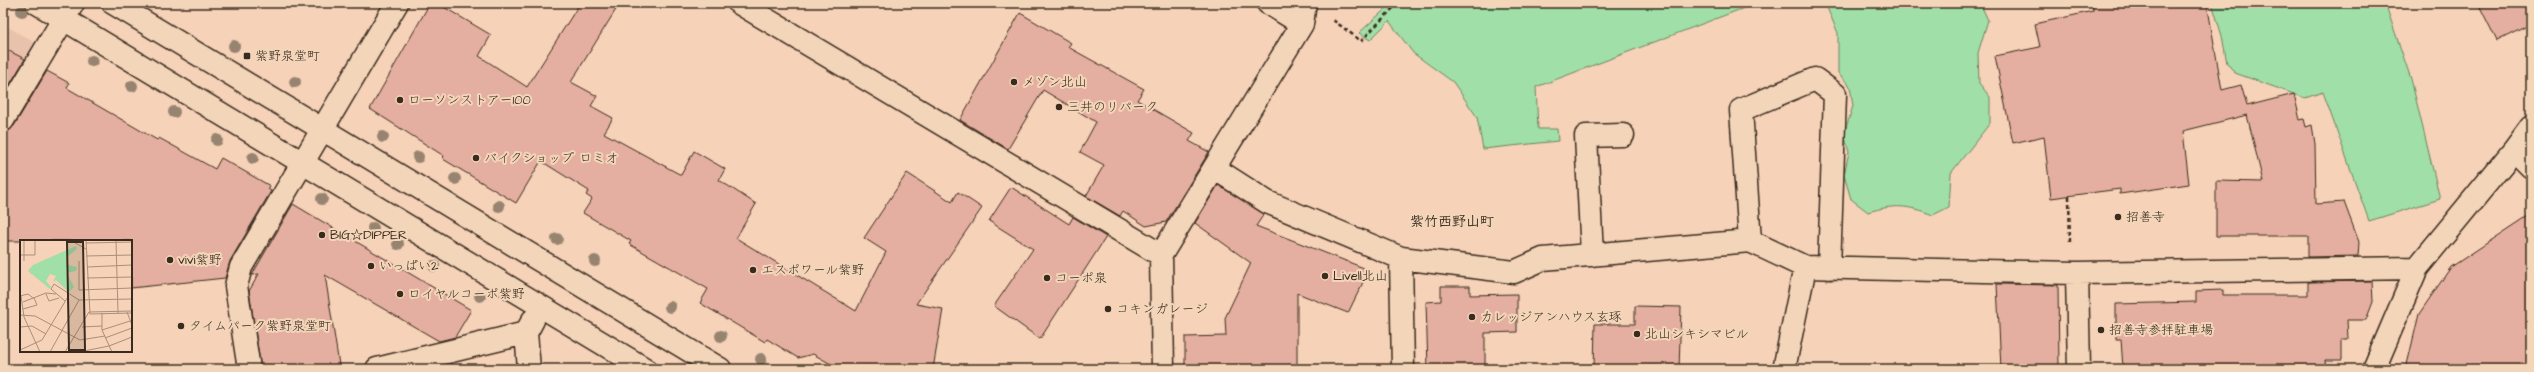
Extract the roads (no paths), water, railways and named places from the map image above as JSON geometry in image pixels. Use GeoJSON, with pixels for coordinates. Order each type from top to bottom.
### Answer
{"type":"FeatureCollection","features":[{"type":"Feature","properties":{"kind":"street"},"geometry":{"type":"LineString","coordinates":[[37,3],[69,11],[303,163],[645,369]]}},
{"type":"Feature","properties":{"kind":"street"},"geometry":{"type":"LineString","coordinates":[[113,3],[720,369]]}},
{"type":"Feature","properties":{"kind":"street"},"geometry":{"type":"LineString","coordinates":[[249,369],[239,320],[236,286],[241,267],[397,3]]}},
{"type":"Feature","properties":{"kind":"street"},"geometry":{"type":"LineString","coordinates":[[739,3],[1161,256]]}},
{"type":"Feature","properties":{"kind":"street"},"geometry":{"type":"LineString","coordinates":[[1268,3],[1302,24]]}},
{"type":"Feature","properties":{"kind":"street"},"geometry":{"type":"LineString","coordinates":[[1164,369],[1161,256],[1302,24],[1305,3]]}},
{"type":"Feature","properties":{"kind":"street"},"geometry":{"type":"LineString","coordinates":[[3,120],[69,11]]}},
{"type":"Feature","properties":{"kind":"street"},"geometry":{"type":"LineString","coordinates":[[1750,241],[1741,110],[1815,79],[1834,94],[1829,268]]}},
{"type":"Feature","properties":{"kind":"street"},"geometry":{"type":"LineString","coordinates":[[2374,369],[2417,268],[2514,150],[2531,127]]}},
{"type":"Feature","properties":{"kind":"street"},"geometry":{"type":"LineString","coordinates":[[1592,255],[1586,136],[1623,135]]}},
{"type":"Feature","properties":{"kind":"street"},"geometry":{"type":"LineString","coordinates":[[2514,150],[2531,167]]}},
{"type":"Feature","properties":{"kind":"street"},"geometry":{"type":"LineString","coordinates":[[1214,168],[1267,202],[1401,258],[1514,272],[1543,259],[1750,241],[1805,267],[1829,268],[2073,273],[2417,268]]}},
{"type":"Feature","properties":{"kind":"street"},"geometry":{"type":"LineString","coordinates":[[1401,258],[1403,369]]}},
{"type":"Feature","properties":{"kind":"street"},"geometry":{"type":"LineString","coordinates":[[1784,369],[1805,267]]}},
{"type":"Feature","properties":{"kind":"street"},"geometry":{"type":"LineString","coordinates":[[2073,273],[2079,369]]}},
{"type":"Feature","properties":{"kind":"street"},"geometry":{"type":"LineString","coordinates":[[528,369],[526,333],[540,306]]}},
{"type":"Feature","properties":{"kind":"street"},"geometry":{"type":"LineString","coordinates":[[377,369],[526,333]]}},
{"type":"Feature","properties":{"kind":"place","name":"紫野泉堂町"},"geometry":{"type":"Point","coordinates":[247,56]}},
{"type":"Feature","properties":{"kind":"place","name":"メゾン北山"},"geometry":{"type":"Point","coordinates":[1014,82]}},
{"type":"Feature","properties":{"kind":"place","name":"ローソンストアー100"},"geometry":{"type":"Point","coordinates":[400,100]}},
{"type":"Feature","properties":{"kind":"place","name":"三井のリパーク"},"geometry":{"type":"Point","coordinates":[1059,107]}},
{"type":"Feature","properties":{"kind":"place","name":"バイクショップ ロミオ"},"geometry":{"type":"Point","coordinates":[476,158]}},
{"type":"Feature","properties":{"kind":"place","name":"招善寺"},"geometry":{"type":"Point","coordinates":[2118,217]}},
{"type":"Feature","properties":{"kind":"place","name":"BIG☆DIPPER"},"geometry":{"type":"Point","coordinates":[322,235]}},
{"type":"Feature","properties":{"kind":"place","name":"vivi紫野"},"geometry":{"type":"Point","coordinates":[170,260]}},
{"type":"Feature","properties":{"kind":"place","name":"いっぱい2"},"geometry":{"type":"Point","coordinates":[371,266]}},
{"type":"Feature","properties":{"kind":"place","name":"エスポワール紫野"},"geometry":{"type":"Point","coordinates":[753,270]}},
{"type":"Feature","properties":{"kind":"place","name":"Livell北山"},"geometry":{"type":"Point","coordinates":[1325,276]}},
{"type":"Feature","properties":{"kind":"place","name":"コーポ泉"},"geometry":{"type":"Point","coordinates":[1047,278]}},
{"type":"Feature","properties":{"kind":"place","name":"ロイヤルコーポ紫野"},"geometry":{"type":"Point","coordinates":[400,294]}},
{"type":"Feature","properties":{"kind":"place","name":"コキンガレージ"},"geometry":{"type":"Point","coordinates":[1108,309]}},
{"type":"Feature","properties":{"kind":"place","name":"カレッジアンハウス玄琢"},"geometry":{"type":"Point","coordinates":[1472,317]}},
{"type":"Feature","properties":{"kind":"place","name":"タイムパーク紫野泉堂町"},"geometry":{"type":"Point","coordinates":[181,326]}},
{"type":"Feature","properties":{"kind":"place","name":"招善寺参拝駐車場"},"geometry":{"type":"Point","coordinates":[2101,330]}},
{"type":"Feature","properties":{"kind":"place","name":"北山シキシマビル"},"geometry":{"type":"Point","coordinates":[1637,334]}},
{"type":"Feature","properties":{"kind":"district","name":"紫竹西野山町"},"geometry":{"type":"Point","coordinates":[1452,222]}}]}
